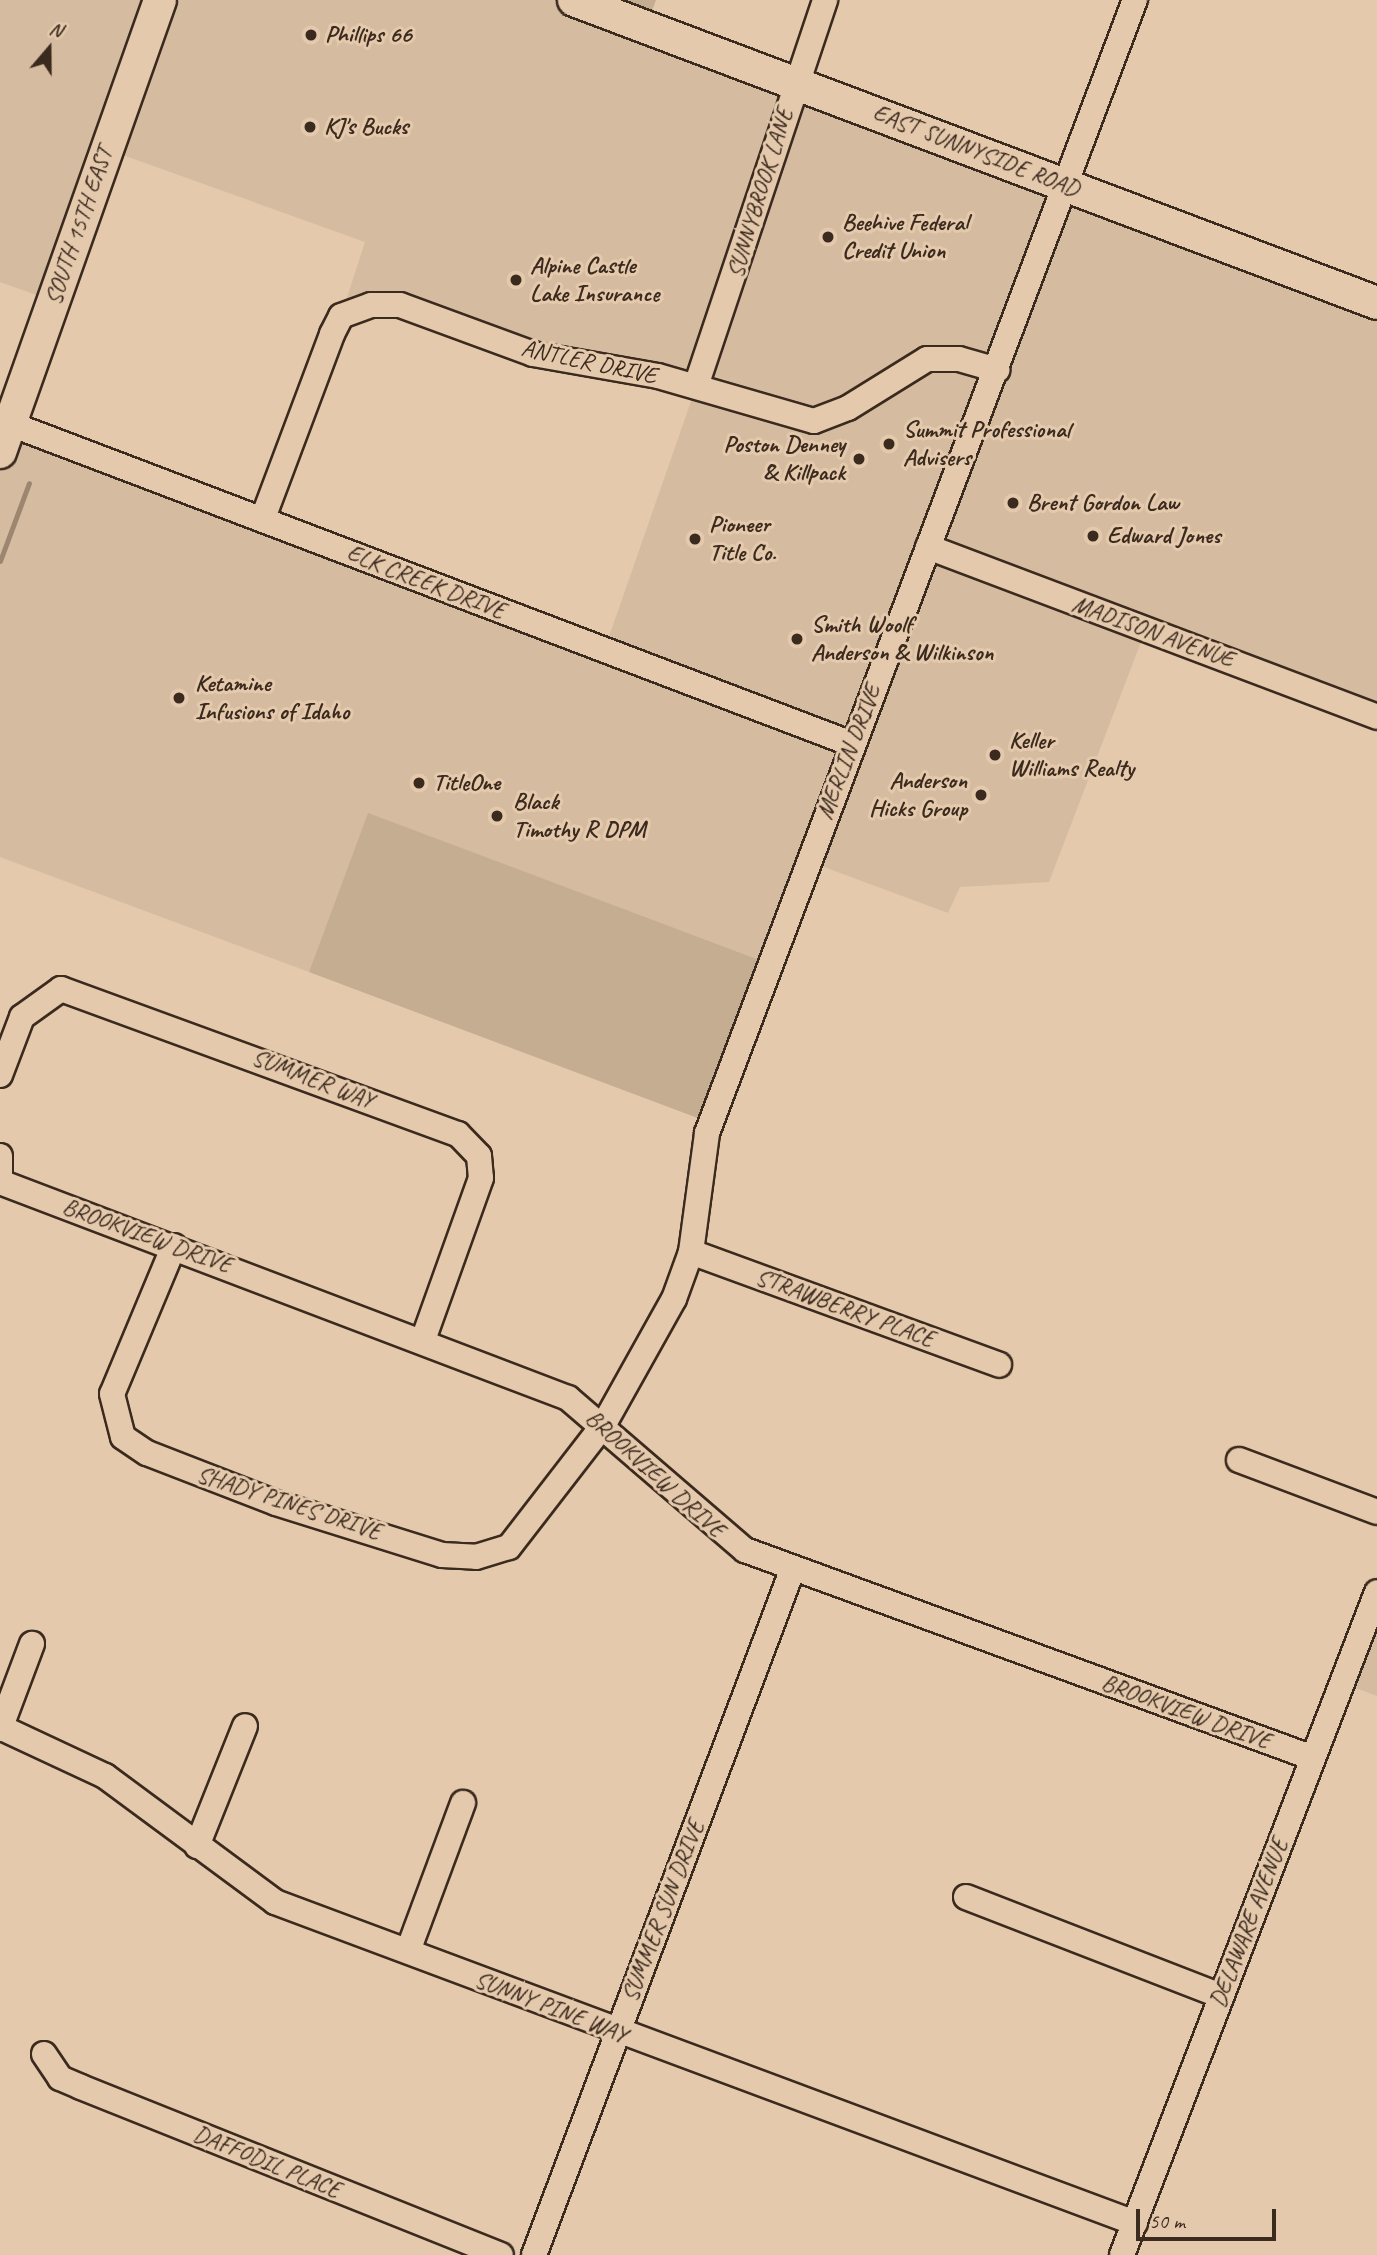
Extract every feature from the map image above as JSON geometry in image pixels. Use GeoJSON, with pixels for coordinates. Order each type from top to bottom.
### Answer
{"type":"FeatureCollection","features":[{"type":"Feature","properties":{"kind":"main road","name":"SOUTH 15TH EAST"},"geometry":{"type":"LineString","coordinates":[[3,432],[160,0]]}},
{"type":"Feature","properties":{"kind":"main road","name":"EAST SUNNYSIDE ROAD"},"geometry":{"type":"LineString","coordinates":[[575,0],[1066,185],[1375,296]]}},
{"type":"Feature","properties":{"kind":"street","name":"SUNNYBROOK LANE"},"geometry":{"type":"LineString","coordinates":[[696,386],[794,83],[825,0]]}},
{"type":"Feature","properties":{"kind":"street","name":"MERLIN DRIVE"},"geometry":{"type":"LineString","coordinates":[[604,1424],[644,1361],[691,1252],[707,1133],[1135,0]]}},
{"type":"Feature","properties":{"kind":"street","name":"ANTLER DRIVE"},"geometry":{"type":"LineString","coordinates":[[263,517],[341,316],[371,305],[400,305],[533,354],[696,386],[814,421],[848,408],[926,359],[959,359],[997,370]]}},
{"type":"Feature","properties":{"kind":"street","name":"ELK CREEK DRIVE"},"geometry":{"type":"LineString","coordinates":[[3,432],[263,517],[852,744]]}},
{"type":"Feature","properties":{"kind":"street","name":"MADISON AVENUE"},"geometry":{"type":"LineString","coordinates":[[929,547],[1377,717]]}},
{"type":"Feature","properties":{"kind":"street","name":"SUMMER WAY"},"geometry":{"type":"LineString","coordinates":[[0,1075],[26,1011],[61,989],[458,1133],[479,1156],[481,1178],[423,1340]]}},
{"type":"Feature","properties":{"kind":"street"},"geometry":{"type":"LineString","coordinates":[[0,1156],[0,1182]]}},
{"type":"Feature","properties":{"kind":"street","name":"BROOKVIEW DRIVE"},"geometry":{"type":"LineString","coordinates":[[0,1182],[423,1340],[568,1398],[604,1424],[712,1528],[745,1550],[1313,1758]]}},
{"type":"Feature","properties":{"kind":"street","name":"SHADY PINES DRIVE"},"geometry":{"type":"LineString","coordinates":[[174,1246],[112,1394],[123,1437],[147,1453],[310,1515],[442,1555],[476,1557],[509,1546],[604,1424]]}},
{"type":"Feature","properties":{"kind":"street","name":"STRAWBERRY PLACE"},"geometry":{"type":"LineString","coordinates":[[691,1252],[999,1365]]}},
{"type":"Feature","properties":{"kind":"street"},"geometry":{"type":"LineString","coordinates":[[1239,1460],[1377,1512]]}},
{"type":"Feature","properties":{"kind":"street","name":"SUMMER SUN DRIVE"},"geometry":{"type":"LineString","coordinates":[[534,2255],[793,1568]]}},
{"type":"Feature","properties":{"kind":"street","name":"DELAWARE AVENUE"},"geometry":{"type":"LineString","coordinates":[[1122,2255],[1377,1592]]}},
{"type":"Feature","properties":{"kind":"street"},"geometry":{"type":"LineString","coordinates":[[0,1728],[32,1644]]}},
{"type":"Feature","properties":{"kind":"street"},"geometry":{"type":"LineString","coordinates":[[197,1846],[245,1726]]}},
{"type":"Feature","properties":{"kind":"street","name":"SUNNY PINE WAY"},"geometry":{"type":"LineString","coordinates":[[0,1728],[105,1776],[275,1902],[617,2033],[1135,2223]]}},
{"type":"Feature","properties":{"kind":"street"},"geometry":{"type":"LineString","coordinates":[[408,1951],[463,1803]]}},
{"type":"Feature","properties":{"kind":"street"},"geometry":{"type":"LineString","coordinates":[[966,1897],[1222,1996]]}},
{"type":"Feature","properties":{"kind":"street","name":"DAFFODIL PLACE"},"geometry":{"type":"LineString","coordinates":[[44,2054],[60,2078],[81,2088],[502,2255]]}},
{"type":"Feature","properties":{"kind":"shaded area"},"geometry":{"type":"Polygon","coordinates":[[[0,0],[574,0],[1377,303],[1377,717],[1146,629],[1049,882],[960,887],[948,913],[808,861],[770,964],[368,814],[309,972],[0,857],[0,420],[604,651],[696,387],[533,354],[400,305],[341,316],[365,242],[106,149],[53,301],[0,282],[0,0]]]}},
{"type":"Feature","properties":{"kind":"shaded area"},"geometry":{"type":"Polygon","coordinates":[[[574,0],[656,0],[646,27],[574,0]]]}},
{"type":"Feature","properties":{"kind":"shaded area"},"geometry":{"type":"Polygon","coordinates":[[[368,813],[770,964],[711,1123],[309,972],[368,813]]]}},
{"type":"Feature","properties":{"kind":"shaded area"},"geometry":{"type":"Polygon","coordinates":[[[1377,1592],[1377,1696],[1342,1683],[1377,1592]]]}},
{"type":"Feature","properties":{"kind":"waterway"},"geometry":{"type":"LineString","coordinates":[[0,561],[29,483]]}},
{"type":"Feature","properties":{"kind":"place","name":"Phillips 66"},"geometry":{"type":"Point","coordinates":[311,35]}},
{"type":"Feature","properties":{"kind":"place","name":"KJ's Bucks"},"geometry":{"type":"Point","coordinates":[310,127]}},
{"type":"Feature","properties":{"kind":"place","name":"Beehive Federal Credit Union"},"geometry":{"type":"Point","coordinates":[828,237]}},
{"type":"Feature","properties":{"kind":"place","name":"Alpine Castle Lake Insurance"},"geometry":{"type":"Point","coordinates":[516,280]}},
{"type":"Feature","properties":{"kind":"place","name":"Summit Professional Advisers"},"geometry":{"type":"Point","coordinates":[889,444]}},
{"type":"Feature","properties":{"kind":"place","name":"Poston Denney & Killpack"},"geometry":{"type":"Point","coordinates":[859,459]}},
{"type":"Feature","properties":{"kind":"place","name":"Brent Gordon Law"},"geometry":{"type":"Point","coordinates":[1013,503]}},
{"type":"Feature","properties":{"kind":"place","name":"Edward Jones"},"geometry":{"type":"Point","coordinates":[1093,536]}},
{"type":"Feature","properties":{"kind":"place","name":"Pioneer Title Co."},"geometry":{"type":"Point","coordinates":[695,539]}},
{"type":"Feature","properties":{"kind":"place","name":"Smith Woolf Anderson & Wilkinson"},"geometry":{"type":"Point","coordinates":[797,639]}},
{"type":"Feature","properties":{"kind":"place","name":"Ketamine Infusions of Idaho"},"geometry":{"type":"Point","coordinates":[179,698]}},
{"type":"Feature","properties":{"kind":"place","name":"Keller Williams Realty"},"geometry":{"type":"Point","coordinates":[995,755]}},
{"type":"Feature","properties":{"kind":"place","name":"TitleOne"},"geometry":{"type":"Point","coordinates":[419,783]}},
{"type":"Feature","properties":{"kind":"place","name":"Anderson Hicks Group"},"geometry":{"type":"Point","coordinates":[981,795]}},
{"type":"Feature","properties":{"kind":"place","name":"Black Timothy R DPM"},"geometry":{"type":"Point","coordinates":[497,816]}}]}
